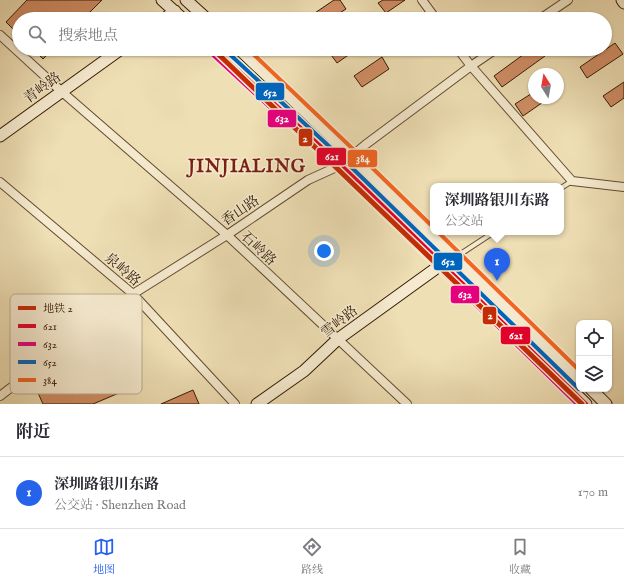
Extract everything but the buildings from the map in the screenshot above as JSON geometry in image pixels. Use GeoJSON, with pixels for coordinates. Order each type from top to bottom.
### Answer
{"type":"FeatureCollection","features":[{"type":"Feature","properties":{"kind":"main road"},"geometry":{"type":"LineString","coordinates":[[162,0],[175,11]]}},
{"type":"Feature","properties":{"kind":"main road"},"geometry":{"type":"LineString","coordinates":[[186,0],[199,12]]}},
{"type":"Feature","properties":{"kind":"main road","name":"青岭路"},"geometry":{"type":"LineString","coordinates":[[0,136],[111,56]]}},
{"type":"Feature","properties":{"kind":"main road"},"geometry":{"type":"LineString","coordinates":[[223,56],[341,165],[586,404]]}},
{"type":"Feature","properties":{"kind":"main road"},"geometry":{"type":"LineString","coordinates":[[246,56],[430,233]]}},
{"type":"Feature","properties":{"kind":"main road"},"geometry":{"type":"LineString","coordinates":[[432,235],[576,375]]}},
{"type":"Feature","properties":{"kind":"main road","name":"雪岭路"},"geometry":{"type":"LineString","coordinates":[[257,404],[304,371],[338,339],[442,264]]}},
{"type":"Feature","properties":{"kind":"main road"},"geometry":{"type":"LineString","coordinates":[[594,392],[606,404]]}},
{"type":"Feature","properties":{"kind":"street"},"geometry":{"type":"LineString","coordinates":[[422,0],[431,12]]}},
{"type":"Feature","properties":{"kind":"street"},"geometry":{"type":"LineString","coordinates":[[550,12],[568,0]]}},
{"type":"Feature","properties":{"kind":"street","name":"石岭路"},"geometry":{"type":"LineString","coordinates":[[0,35],[12,46]]}},
{"type":"Feature","properties":{"kind":"street","name":"石岭路"},"geometry":{"type":"LineString","coordinates":[[23,56],[226,235],[407,404]]}},
{"type":"Feature","properties":{"kind":"street"},"geometry":{"type":"LineString","coordinates":[[463,56],[572,181],[624,187]]}},
{"type":"Feature","properties":{"kind":"street","name":"香山路"},"geometry":{"type":"LineString","coordinates":[[133,294],[226,235],[308,180],[341,165],[486,56]]}},
{"type":"Feature","properties":{"kind":"street","name":"泉岭路"},"geometry":{"type":"LineString","coordinates":[[0,182],[133,294]]}},
{"type":"Feature","properties":{"kind":"street","name":"泉岭路"},"geometry":{"type":"LineString","coordinates":[[142,304],[235,404]]}},
{"type":"Feature","properties":{"kind":"street","name":"香山路"},"geometry":{"type":"LineString","coordinates":[[0,396],[10,388]]}},
{"type":"Feature","properties":{"kind":"lane"},"geometry":{"type":"LineString","coordinates":[[564,186],[572,181]]}},
{"type":"Feature","properties":{"kind":"lane"},"geometry":{"type":"LineString","coordinates":[[455,258],[490,235]]}},
{"type":"Feature","properties":{"kind":"metro line","name":"2"},"geometry":{"type":"LineString","coordinates":[[220,56],[582,404]]}},
{"type":"Feature","properties":{"kind":"transit line","name":"632"},"geometry":{"type":"LineString","coordinates":[[214,56],[337,169],[577,404]]}},
{"type":"Feature","properties":{"kind":"transit line","name":"621"},"geometry":{"type":"LineString","coordinates":[[223,56],[341,165],[586,404]]}},
{"type":"Feature","properties":{"kind":"transit line","name":"652"},"geometry":{"type":"LineString","coordinates":[[232,56],[345,161],[576,386]]}},
{"type":"Feature","properties":{"kind":"transit line","name":"384"},"geometry":{"type":"LineString","coordinates":[[255,56],[430,224]]}},
{"type":"Feature","properties":{"kind":"transit line","name":"384"},"geometry":{"type":"LineString","coordinates":[[441,235],[576,367]]}},
{"type":"Feature","properties":{"kind":"place","name":"深圳路银川东路"},"geometry":{"type":"Point","coordinates":[497,281]}},
{"type":"Feature","properties":{"kind":"district","name":"JINJIALING"},"geometry":{"type":"Point","coordinates":[247,166]}}]}
